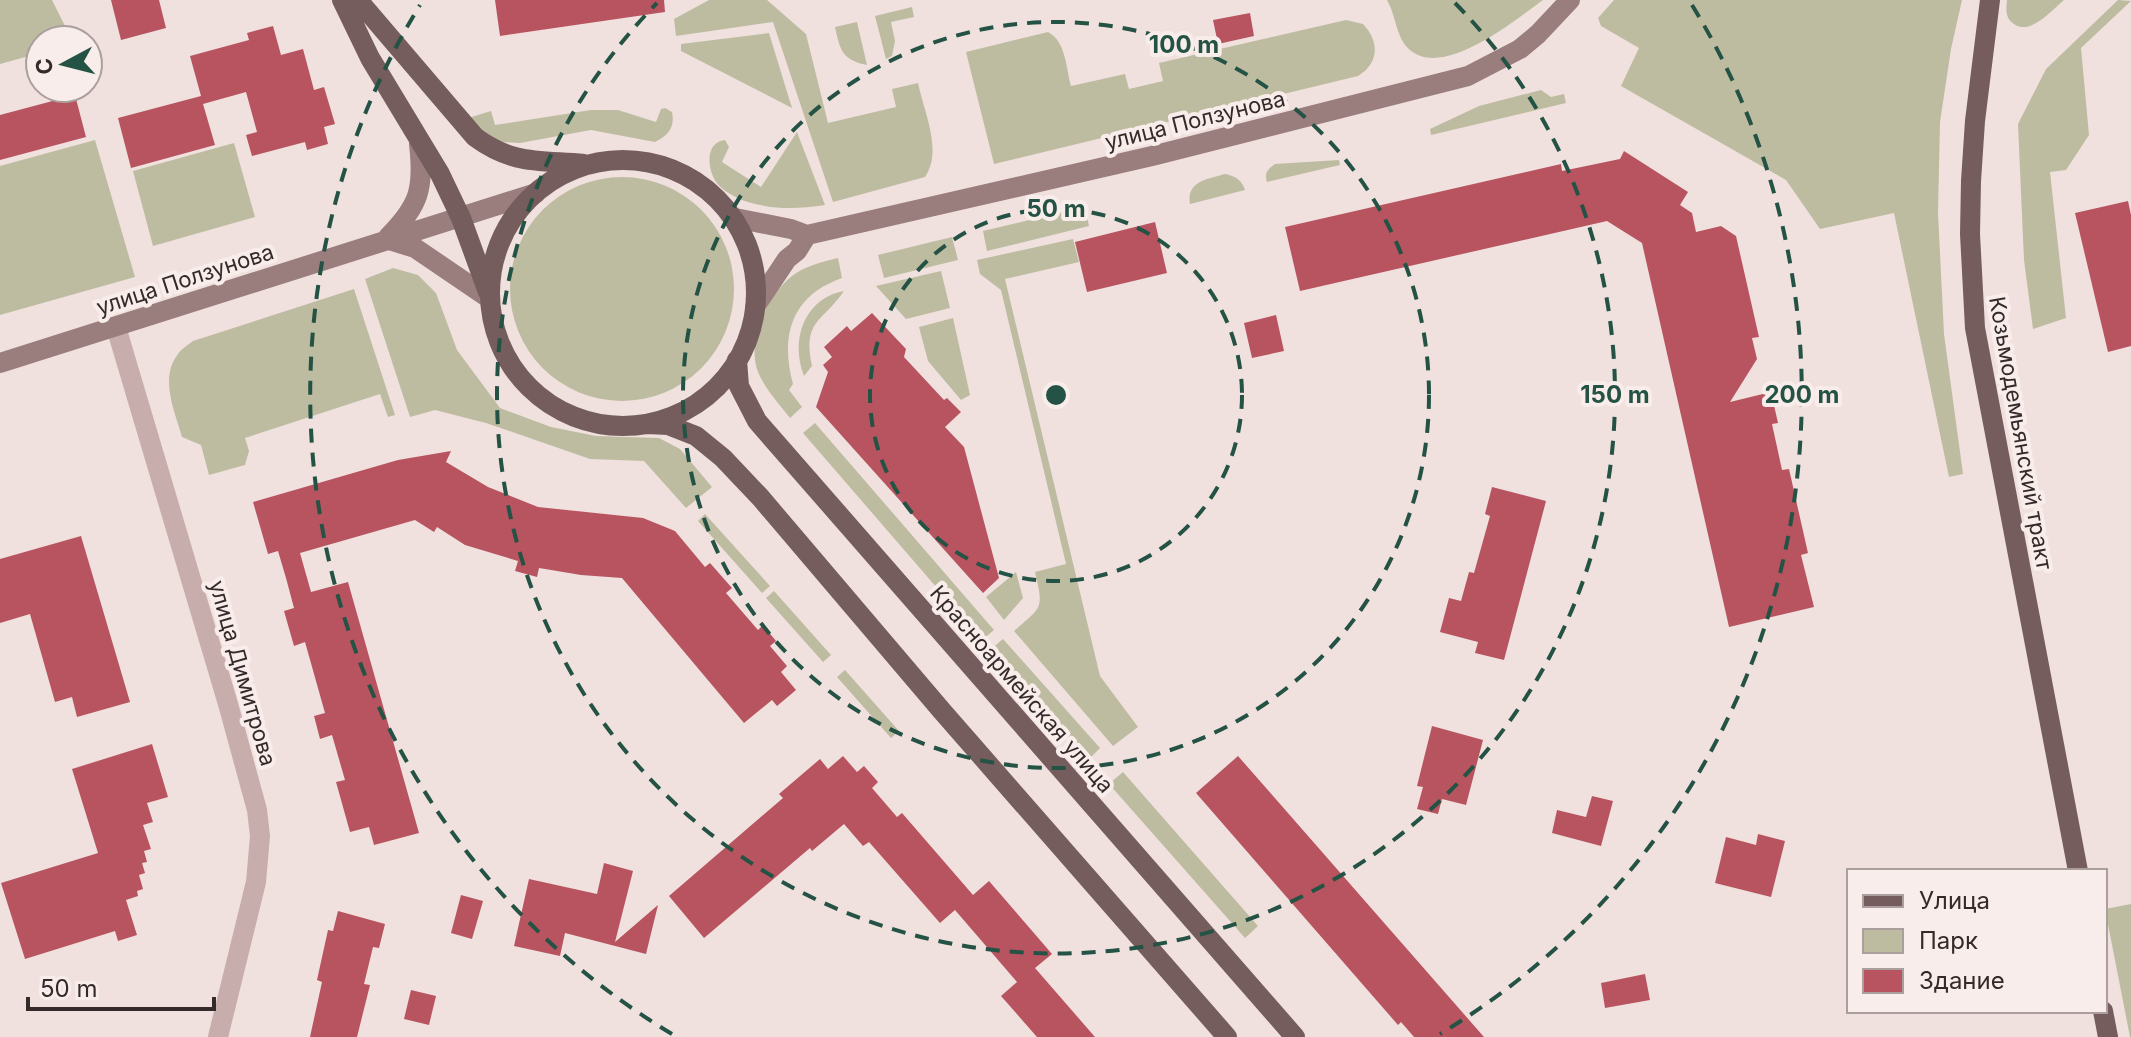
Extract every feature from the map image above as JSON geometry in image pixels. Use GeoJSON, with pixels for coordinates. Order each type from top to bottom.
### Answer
{"type":"FeatureCollection","features":[{"type":"Feature","properties":{"kind":"main road"},"geometry":{"type":"LineString","coordinates":[[342,0],[370,58],[419,144],[440,174],[461,218],[490,299],[502,348],[514,370],[551,405],[572,416],[609,425],[668,425],[696,436],[723,458],[1227,1037]]}},
{"type":"Feature","properties":{"kind":"main road"},"geometry":{"type":"LineString","coordinates":[[358,0],[475,137],[492,149],[522,160],[588,164],[628,160],[654,164],[678,172],[706,189],[735,218],[749,252],[755,279],[755,307],[748,335],[737,360],[721,383],[700,402],[674,416],[647,424]]}},
{"type":"Feature","properties":{"kind":"main road","name":"улица Ползунова"},"geometry":{"type":"LineString","coordinates":[[735,218],[807,235],[1152,156],[1468,76],[1520,49],[1570,0]]}},
{"type":"Feature","properties":{"kind":"main road","name":"Козьмодемьянский тракт"},"geometry":{"type":"LineString","coordinates":[[1990,0],[1971,181],[1970,234],[1975,328],[2078,869]]}},
{"type":"Feature","properties":{"kind":"main road"},"geometry":{"type":"LineString","coordinates":[[419,144],[422,175],[415,204],[409,215],[385,240],[415,248],[490,299]]}},
{"type":"Feature","properties":{"kind":"main road"},"geometry":{"type":"LineString","coordinates":[[490,299],[491,275],[497,252],[519,210],[556,178],[588,164]]}},
{"type":"Feature","properties":{"kind":"main road","name":"улица Ползунова"},"geometry":{"type":"LineString","coordinates":[[0,363],[536,193]]}},
{"type":"Feature","properties":{"kind":"main road"},"geometry":{"type":"LineString","coordinates":[[755,307],[807,235]]}},
{"type":"Feature","properties":{"kind":"main road","name":"Красноармейская улица"},"geometry":{"type":"LineString","coordinates":[[737,360],[739,386],[757,421],[1295,1037]]}},
{"type":"Feature","properties":{"kind":"main road"},"geometry":{"type":"LineString","coordinates":[[2103,1013],[2108,1037]]}},
{"type":"Feature","properties":{"kind":"street","name":"улица Димитрова"},"geometry":{"type":"LineString","coordinates":[[116,327],[257,810],[260,836],[256,882],[218,1037]]}},
{"type":"Feature","properties":{"kind":"green space"},"geometry":{"type":"Polygon","coordinates":[[[0,0],[52,0],[64,24],[24,24],[24,57],[0,64],[0,0]]]}},
{"type":"Feature","properties":{"kind":"green space"},"geometry":{"type":"Polygon","coordinates":[[[709,0],[767,0],[806,34],[828,123],[896,107],[892,89],[918,83],[932,143],[930,167],[925,177],[833,202],[773,22],[676,36],[674,19],[709,0]]]}},
{"type":"Feature","properties":{"kind":"green space"},"geometry":{"type":"Polygon","coordinates":[[[1387,0],[1543,0],[1478,44],[1441,57],[1424,57],[1405,45],[1387,0]]]}},
{"type":"Feature","properties":{"kind":"green space"},"geometry":{"type":"Polygon","coordinates":[[[1614,0],[1962,0],[1940,122],[1938,213],[1944,334],[1963,474],[1949,477],[1894,213],[1820,229],[1786,180],[1621,86],[1639,48],[1601,26],[1598,18],[1614,0]]]}},
{"type":"Feature","properties":{"kind":"green space"},"geometry":{"type":"Polygon","coordinates":[[[2007,0],[2064,0],[2034,24],[2020,27],[2009,19],[2007,0]]]}},
{"type":"Feature","properties":{"kind":"green space"},"geometry":{"type":"Polygon","coordinates":[[[2118,0],[2131,1],[2081,48],[2089,135],[2066,170],[2050,172],[2066,318],[2033,329],[2024,260],[2018,124],[2046,69],[2118,0]]]}},
{"type":"Feature","properties":{"kind":"green space"},"geometry":{"type":"Polygon","coordinates":[[[912,7],[914,17],[891,22],[895,41],[892,56],[886,59],[875,16],[912,7]]]}},
{"type":"Feature","properties":{"kind":"green space"},"geometry":{"type":"Polygon","coordinates":[[[1346,20],[1363,24],[1374,45],[1370,65],[1358,76],[994,164],[966,52],[1048,32],[1062,48],[1071,86],[1125,74],[1129,89],[1163,81],[1159,63],[1346,20]]]}},
{"type":"Feature","properties":{"kind":"green space"},"geometry":{"type":"Polygon","coordinates":[[[857,22],[867,65],[847,57],[835,27],[857,22]]]}},
{"type":"Feature","properties":{"kind":"green space"},"geometry":{"type":"Polygon","coordinates":[[[769,33],[792,108],[681,51],[681,44],[769,33]]]}},
{"type":"Feature","properties":{"kind":"green space"},"geometry":{"type":"Polygon","coordinates":[[[1541,90],[1551,97],[1564,94],[1566,103],[1431,135],[1430,129],[1479,106],[1541,90]]]}},
{"type":"Feature","properties":{"kind":"green space"},"geometry":{"type":"Polygon","coordinates":[[[661,109],[672,112],[672,126],[655,142],[591,130],[520,143],[501,142],[462,120],[491,111],[495,125],[591,110],[618,110],[656,122],[661,109]]]}},
{"type":"Feature","properties":{"kind":"green space"},"geometry":{"type":"Polygon","coordinates":[[[797,132],[825,205],[786,208],[758,205],[735,197],[716,182],[710,156],[714,145],[725,140],[729,147],[722,162],[761,187],[797,132]]]}},
{"type":"Feature","properties":{"kind":"green space"},"geometry":{"type":"Polygon","coordinates":[[[95,140],[135,277],[0,315],[0,166],[95,140]]]}},
{"type":"Feature","properties":{"kind":"green space"},"geometry":{"type":"Polygon","coordinates":[[[234,143],[255,217],[153,246],[133,171],[234,143]]]}},
{"type":"Feature","properties":{"kind":"green space"},"geometry":{"type":"Polygon","coordinates":[[[1339,160],[1340,165],[1267,182],[1267,172],[1275,164],[1339,160]]]}},
{"type":"Feature","properties":{"kind":"green space"},"geometry":{"type":"Polygon","coordinates":[[[1225,174],[1238,179],[1245,190],[1190,204],[1191,190],[1195,186],[1225,174]]]}},
{"type":"Feature","properties":{"kind":"green space"},"geometry":{"type":"Polygon","coordinates":[[[622,177],[665,186],[701,210],[725,246],[734,289],[725,332],[701,368],[665,392],[622,401],[579,392],[543,368],[519,332],[510,289],[519,246],[543,210],[579,186],[622,177]]]}},
{"type":"Feature","properties":{"kind":"green space"},"geometry":{"type":"Polygon","coordinates":[[[1085,207],[1089,226],[987,251],[983,231],[1085,207]]]}},
{"type":"Feature","properties":{"kind":"green space"},"geometry":{"type":"Polygon","coordinates":[[[952,237],[958,260],[884,278],[878,255],[952,237]]]}},
{"type":"Feature","properties":{"kind":"green space"},"geometry":{"type":"Polygon","coordinates":[[[1073,239],[1079,262],[1005,279],[1100,676],[1138,727],[1113,746],[1014,631],[1030,617],[1040,601],[1035,572],[1066,564],[1001,290],[980,274],[977,260],[1073,239]]]}},
{"type":"Feature","properties":{"kind":"green space"},"geometry":{"type":"Polygon","coordinates":[[[838,258],[842,278],[811,295],[801,307],[789,334],[789,366],[793,384],[789,390],[802,407],[790,418],[758,372],[755,360],[757,333],[774,295],[792,276],[808,267],[838,258]]]}},
{"type":"Feature","properties":{"kind":"green space"},"geometry":{"type":"Polygon","coordinates":[[[393,268],[418,275],[436,293],[457,350],[500,408],[551,427],[596,436],[659,438],[680,449],[712,487],[686,508],[644,461],[590,459],[486,423],[435,410],[410,417],[365,279],[393,268]]]}},
{"type":"Feature","properties":{"kind":"green space"},"geometry":{"type":"Polygon","coordinates":[[[941,271],[950,308],[906,319],[876,286],[941,271]]]}},
{"type":"Feature","properties":{"kind":"green space"},"geometry":{"type":"Polygon","coordinates":[[[354,289],[395,415],[388,417],[380,394],[245,438],[249,451],[245,465],[209,475],[201,445],[182,437],[173,406],[170,374],[179,352],[193,341],[354,289]]]}},
{"type":"Feature","properties":{"kind":"green space"},"geometry":{"type":"Polygon","coordinates":[[[844,291],[812,330],[812,366],[804,376],[799,349],[804,323],[819,302],[844,291]]]}},
{"type":"Feature","properties":{"kind":"green space"},"geometry":{"type":"Polygon","coordinates":[[[953,318],[970,395],[961,400],[928,361],[919,327],[953,318]]]}},
{"type":"Feature","properties":{"kind":"green space"},"geometry":{"type":"Polygon","coordinates":[[[815,423],[994,630],[982,640],[803,433],[815,423]]]}},
{"type":"Feature","properties":{"kind":"green space"},"geometry":{"type":"Polygon","coordinates":[[[705,514],[770,586],[762,593],[698,521],[705,514]]]}},
{"type":"Feature","properties":{"kind":"green space"},"geometry":{"type":"Polygon","coordinates":[[[1016,572],[1023,598],[1004,620],[986,597],[1016,572]]]}},
{"type":"Feature","properties":{"kind":"green space"},"geometry":{"type":"Polygon","coordinates":[[[774,591],[831,655],[823,662],[766,598],[774,591]]]}},
{"type":"Feature","properties":{"kind":"green space"},"geometry":{"type":"Polygon","coordinates":[[[1003,639],[1100,748],[1089,759],[990,650],[1003,639]]]}},
{"type":"Feature","properties":{"kind":"green space"},"geometry":{"type":"Polygon","coordinates":[[[845,670],[899,731],[891,738],[837,677],[845,670]]]}},
{"type":"Feature","properties":{"kind":"green space"},"geometry":{"type":"Polygon","coordinates":[[[1123,772],[1258,926],[1245,938],[1109,784],[1123,772]]]}},
{"type":"Feature","properties":{"kind":"green space"},"geometry":{"type":"Polygon","coordinates":[[[2131,904],[2131,1037],[2107,919],[2107,909],[2131,904]]]}},
{"type":"Feature","properties":{"kind":"building"},"geometry":{"type":"Polygon","coordinates":[[[111,0],[159,0],[166,28],[121,40],[111,0]]]}},
{"type":"Feature","properties":{"kind":"building"},"geometry":{"type":"Polygon","coordinates":[[[495,0],[664,0],[665,12],[500,36],[495,0]]]}},
{"type":"Feature","properties":{"kind":"building"},"geometry":{"type":"Polygon","coordinates":[[[1250,13],[1254,36],[1218,44],[1213,20],[1250,13]]]}},
{"type":"Feature","properties":{"kind":"building"},"geometry":{"type":"Polygon","coordinates":[[[273,26],[281,55],[303,49],[314,90],[324,87],[335,124],[324,127],[328,144],[307,150],[305,142],[252,156],[246,135],[257,132],[246,92],[203,104],[215,145],[131,168],[118,118],[201,96],[190,56],[249,40],[247,33],[273,26]]]}},
{"type":"Feature","properties":{"kind":"building"},"geometry":{"type":"Polygon","coordinates":[[[41,104],[77,104],[86,137],[0,160],[0,115],[41,104]]]}},
{"type":"Feature","properties":{"kind":"building"},"geometry":{"type":"Polygon","coordinates":[[[1624,151],[1688,192],[1680,205],[1692,213],[1696,232],[1721,226],[1736,236],[1759,337],[1752,338],[1757,359],[1730,402],[1771,392],[1778,423],[1772,424],[1782,470],[1789,469],[1808,553],[1801,555],[1814,607],[1729,627],[1642,243],[1607,221],[1300,291],[1285,227],[1561,164],[1562,171],[1620,159],[1624,151]]]}},
{"type":"Feature","properties":{"kind":"building"},"geometry":{"type":"Polygon","coordinates":[[[2128,201],[2131,215],[2131,346],[2108,352],[2075,213],[2128,201]]]}},
{"type":"Feature","properties":{"kind":"building"},"geometry":{"type":"Polygon","coordinates":[[[1155,222],[1167,273],[1087,292],[1075,242],[1155,222]]]}},
{"type":"Feature","properties":{"kind":"building"},"geometry":{"type":"Polygon","coordinates":[[[872,313],[906,349],[904,357],[944,400],[947,398],[961,412],[945,427],[964,447],[999,578],[983,593],[816,407],[828,372],[823,365],[832,357],[824,347],[847,326],[851,331],[872,313]]]}},
{"type":"Feature","properties":{"kind":"building"},"geometry":{"type":"Polygon","coordinates":[[[1276,315],[1284,351],[1252,358],[1244,323],[1276,315]]]}},
{"type":"Feature","properties":{"kind":"building"},"geometry":{"type":"Polygon","coordinates":[[[451,451],[446,462],[488,487],[538,507],[643,518],[675,531],[705,567],[710,563],[732,588],[726,593],[758,630],[763,625],[776,641],[770,646],[787,666],[781,672],[796,690],[777,706],[772,700],[744,723],[622,578],[539,568],[537,577],[515,571],[518,561],[465,545],[437,527],[434,532],[415,520],[300,553],[311,592],[348,582],[419,833],[374,845],[369,827],[350,832],[336,782],[345,780],[332,735],[320,739],[314,716],[325,713],[305,642],[294,646],[284,611],[294,608],[286,578],[278,551],[268,554],[253,502],[398,460],[451,451]]]}},
{"type":"Feature","properties":{"kind":"building"},"geometry":{"type":"Polygon","coordinates":[[[1492,487],[1546,501],[1504,660],[1475,653],[1478,642],[1440,632],[1449,598],[1461,601],[1469,572],[1474,573],[1490,516],[1485,514],[1492,487]]]}},
{"type":"Feature","properties":{"kind":"building"},"geometry":{"type":"Polygon","coordinates":[[[81,536],[130,702],[77,717],[72,697],[55,702],[30,614],[0,623],[0,559],[81,536]]]}},
{"type":"Feature","properties":{"kind":"building"},"geometry":{"type":"Polygon","coordinates":[[[1432,726],[1483,740],[1466,805],[1442,799],[1438,814],[1417,809],[1423,787],[1417,786],[1432,726]]]}},
{"type":"Feature","properties":{"kind":"building"},"geometry":{"type":"Polygon","coordinates":[[[152,744],[168,797],[147,803],[153,822],[143,825],[151,849],[144,851],[147,862],[142,863],[145,873],[139,875],[143,889],[137,891],[138,896],[126,900],[137,935],[118,941],[115,931],[25,959],[1,883],[98,853],[72,769],[152,744]]]}},
{"type":"Feature","properties":{"kind":"building"},"geometry":{"type":"Polygon","coordinates":[[[843,756],[857,772],[864,766],[878,782],[872,788],[897,817],[902,813],[973,895],[989,881],[1052,954],[1035,968],[1095,1037],[1037,1037],[1001,996],[1017,982],[955,910],[940,923],[869,842],[863,846],[844,824],[812,851],[810,848],[704,938],[669,896],[783,798],[779,794],[820,759],[828,769],[843,756]]]}},
{"type":"Feature","properties":{"kind":"building"},"geometry":{"type":"Polygon","coordinates":[[[1238,756],[1484,1037],[1414,1037],[1401,1022],[1398,1025],[1196,793],[1238,756]]]}},
{"type":"Feature","properties":{"kind":"building"},"geometry":{"type":"Polygon","coordinates":[[[1592,796],[1613,801],[1601,846],[1552,833],[1557,810],[1586,817],[1592,796]]]}},
{"type":"Feature","properties":{"kind":"building"},"geometry":{"type":"Polygon","coordinates":[[[1758,834],[1785,841],[1771,897],[1715,883],[1726,837],[1756,845],[1758,834]]]}},
{"type":"Feature","properties":{"kind":"building"},"geometry":{"type":"Polygon","coordinates":[[[604,863],[633,871],[615,942],[658,905],[646,954],[565,933],[560,956],[514,946],[529,879],[597,894],[604,863]]]}},
{"type":"Feature","properties":{"kind":"building"},"geometry":{"type":"Polygon","coordinates":[[[461,895],[483,901],[472,939],[451,933],[461,895]]]}},
{"type":"Feature","properties":{"kind":"building"},"geometry":{"type":"Polygon","coordinates":[[[338,911],[385,924],[379,948],[373,947],[364,984],[370,985],[357,1037],[310,1037],[322,982],[317,980],[328,930],[333,931],[338,911]]]}},
{"type":"Feature","properties":{"kind":"building"},"geometry":{"type":"Polygon","coordinates":[[[1645,974],[1650,1000],[1605,1008],[1601,983],[1645,974]]]}},
{"type":"Feature","properties":{"kind":"building"},"geometry":{"type":"Polygon","coordinates":[[[411,990],[436,996],[429,1025],[404,1019],[411,990]]]}}]}
